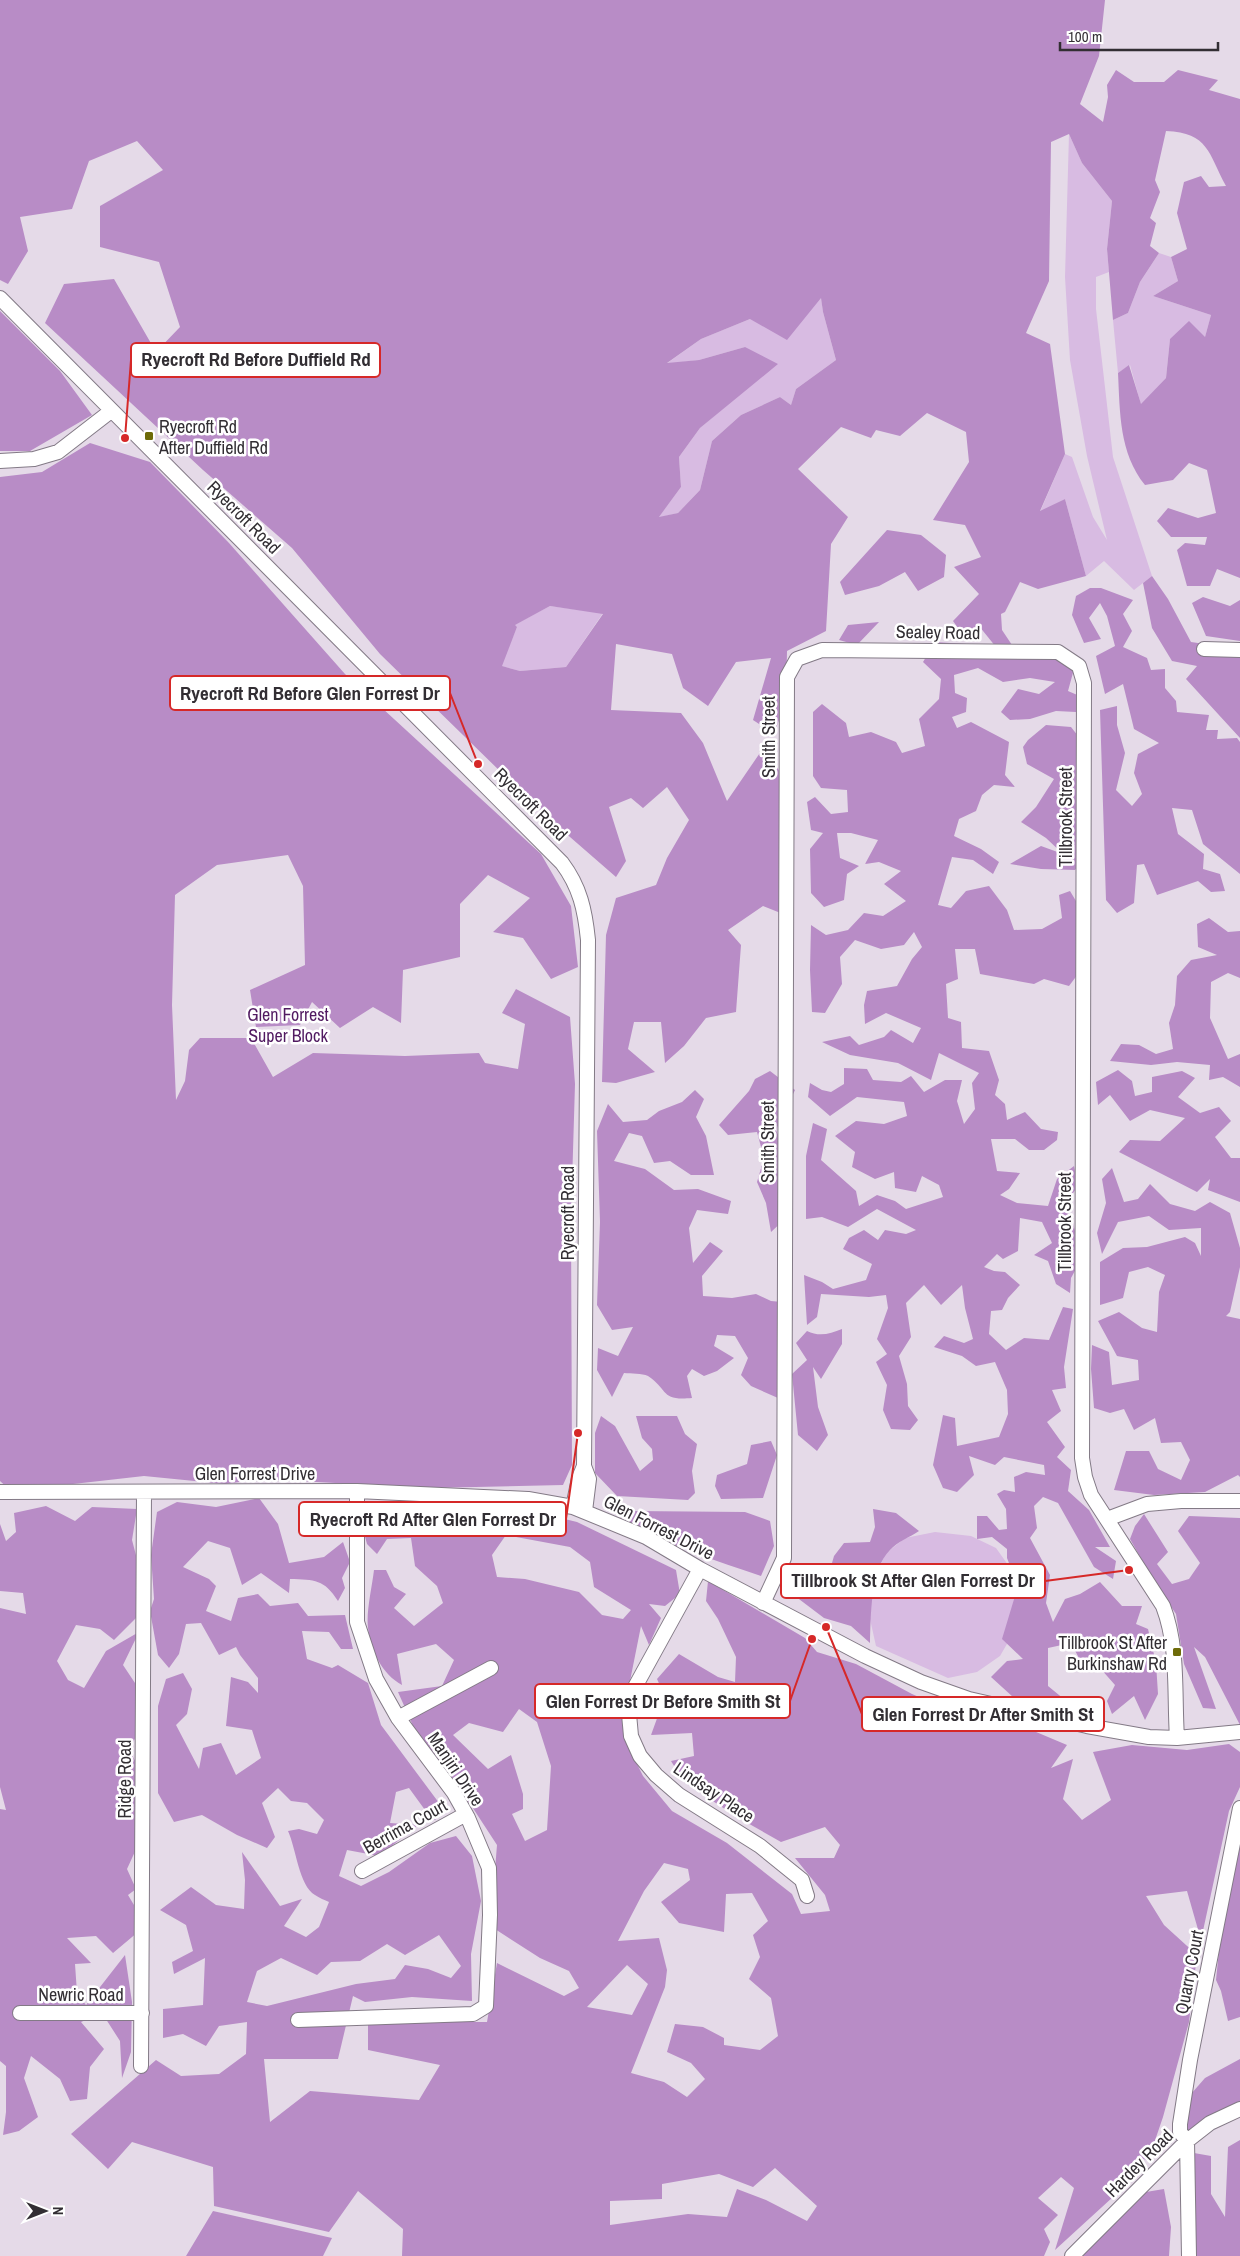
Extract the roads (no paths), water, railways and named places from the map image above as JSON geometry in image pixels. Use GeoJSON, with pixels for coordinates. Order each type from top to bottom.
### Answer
{"type":"FeatureCollection","features":[{"type":"Feature","properties":{"kind":"street","name":"Ryecroft Road"},"geometry":{"type":"LineString","coordinates":[[0,298],[469,768],[562,863],[574,880],[586,914],[588,940],[584,1466],[579,1478],[579,1509]]}},
{"type":"Feature","properties":{"kind":"street"},"geometry":{"type":"LineString","coordinates":[[0,460],[34,459],[58,452],[111,411]]}},
{"type":"Feature","properties":{"kind":"street"},"geometry":{"type":"LineString","coordinates":[[1204,649],[1240,650]]}},
{"type":"Feature","properties":{"kind":"street","name":"Sealey Road"},"geometry":{"type":"LineString","coordinates":[[787,677],[798,659],[822,650],[1058,652],[1079,666],[1084,683]]}},
{"type":"Feature","properties":{"kind":"street","name":"Smith Street"},"geometry":{"type":"LineString","coordinates":[[763,1603],[784,1558],[787,677]]}},
{"type":"Feature","properties":{"kind":"street","name":"Tillbrook Street"},"geometry":{"type":"LineString","coordinates":[[1084,683],[1082,1458],[1091,1496],[1163,1606],[1169,1624],[1176,1678],[1177,1738]]}},
{"type":"Feature","properties":{"kind":"street","name":"Glen Forrest Drive"},"geometry":{"type":"LineString","coordinates":[[0,1492],[357,1491],[528,1500],[579,1509],[646,1538],[763,1603],[865,1656],[922,1682],[970,1699],[1112,1731],[1149,1737],[1177,1738],[1240,1732]]}},
{"type":"Feature","properties":{"kind":"street","name":"Manjiri Drive"},"geometry":{"type":"LineString","coordinates":[[298,2020],[473,2014],[486,2006],[490,1915],[489,1868],[466,1814],[454,1793],[398,1718],[376,1679],[358,1622],[357,1491]]}},
{"type":"Feature","properties":{"kind":"street","name":"Ridge Road"},"geometry":{"type":"LineString","coordinates":[[141,2066],[144,1492]]}},
{"type":"Feature","properties":{"kind":"street"},"geometry":{"type":"LineString","coordinates":[[1107,1518],[1146,1504],[1180,1501],[1240,1502]]}},
{"type":"Feature","properties":{"kind":"street","name":"Lindsay Place"},"geometry":{"type":"LineString","coordinates":[[700,1569],[634,1687],[629,1714],[631,1736],[640,1756],[656,1775],[679,1795],[760,1846],[802,1880],[806,1896]]}},
{"type":"Feature","properties":{"kind":"street"},"geometry":{"type":"LineString","coordinates":[[398,1718],[491,1668]]}},
{"type":"Feature","properties":{"kind":"street","name":"Quarry Court"},"geometry":{"type":"LineString","coordinates":[[1189,2256],[1187,2141],[1180,2132],[1181,2115],[1190,2060],[1240,1808]]}},
{"type":"Feature","properties":{"kind":"street","name":"Berrima Court"},"geometry":{"type":"LineString","coordinates":[[362,1871],[466,1814]]}},
{"type":"Feature","properties":{"kind":"street","name":"Newric Road"},"geometry":{"type":"LineString","coordinates":[[20,2013],[142,2013]]}},
{"type":"Feature","properties":{"kind":"street","name":"Hardey Road"},"geometry":{"type":"LineString","coordinates":[[1072,2256],[1187,2141],[1210,2123],[1240,2109]]}},
{"type":"Feature","properties":{"kind":"place","name":"Ryecroft Rd After Duffield Rd"},"geometry":{"type":"Point","coordinates":[149,436]}},
{"type":"Feature","properties":{"kind":"place","name":"Ryecroft Rd Before Duffield Rd"},"geometry":{"type":"Point","coordinates":[125,438]}},
{"type":"Feature","properties":{"kind":"place","name":"Ryecroft Rd Before Glen Forrest Dr"},"geometry":{"type":"Point","coordinates":[478,764]}},
{"type":"Feature","properties":{"kind":"place","name":"Ryecroft Rd After Glen Forrest Dr"},"geometry":{"type":"Point","coordinates":[578,1433]}},
{"type":"Feature","properties":{"kind":"place","name":"Tillbrook St After Glen Forrest Dr"},"geometry":{"type":"Point","coordinates":[1129,1570]}},
{"type":"Feature","properties":{"kind":"place","name":"Glen Forrest Dr After Smith St"},"geometry":{"type":"Point","coordinates":[826,1627]}},
{"type":"Feature","properties":{"kind":"place","name":"Glen Forrest Dr Before Smith St"},"geometry":{"type":"Point","coordinates":[812,1639]}},
{"type":"Feature","properties":{"kind":"place","name":"Tillbrook St After Burkinshaw Rd"},"geometry":{"type":"Point","coordinates":[1177,1652]}},
{"type":"Feature","properties":{"kind":"park label","name":"Glen Forrest Super Block"},"geometry":{"type":"Point","coordinates":[288,1024]}}]}
